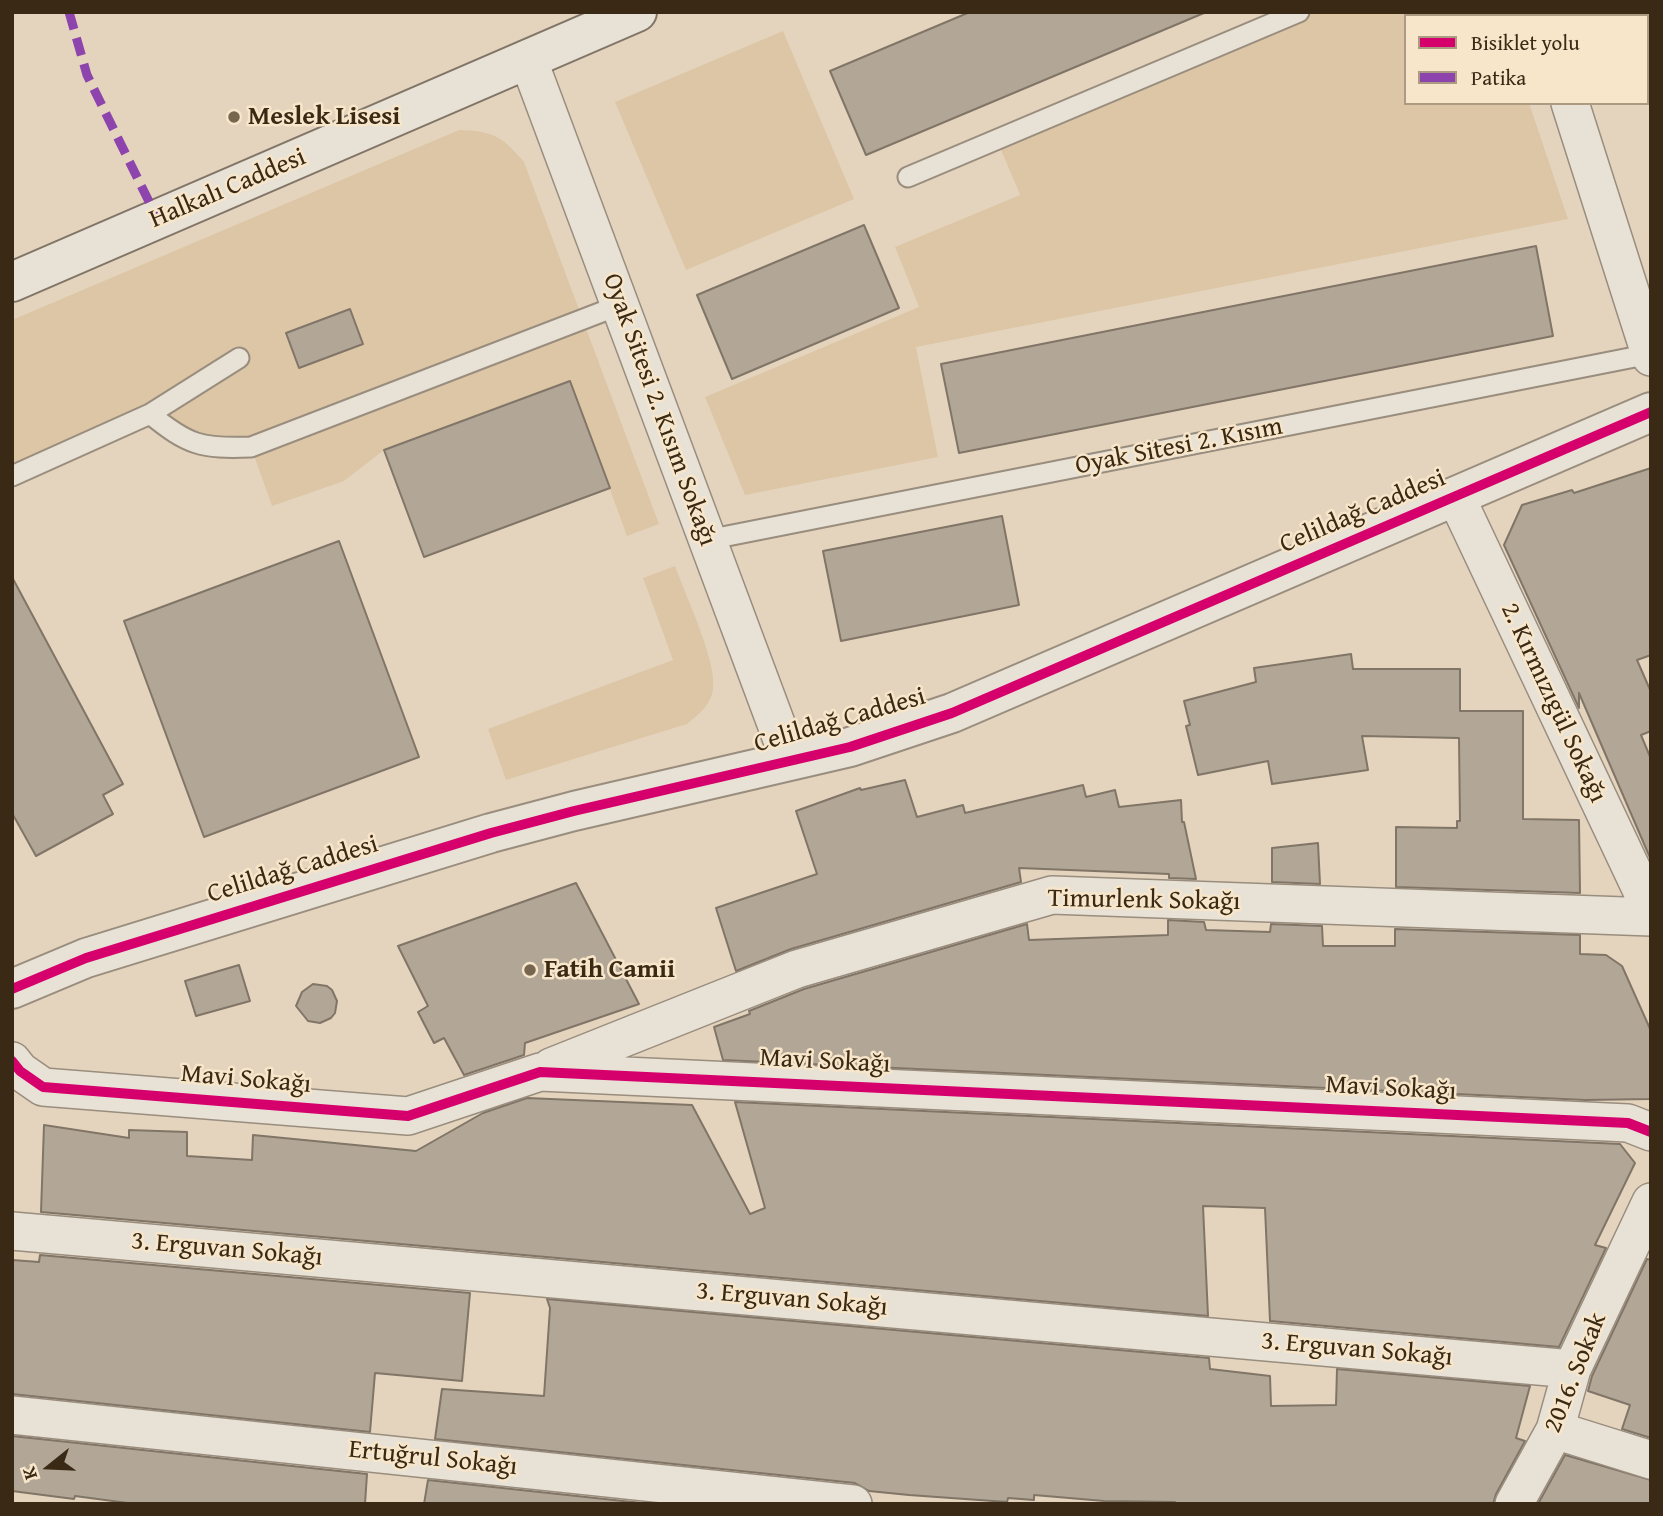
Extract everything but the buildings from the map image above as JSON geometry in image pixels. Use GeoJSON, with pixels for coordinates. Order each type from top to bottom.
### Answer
{"type":"FeatureCollection","features":[{"type":"Feature","properties":{"kind":"street","name":"Halkalı Caddesi"},"geometry":{"type":"LineString","coordinates":[[12,282],[637,12]]}},
{"type":"Feature","properties":{"kind":"street","name":"Oyak Sitesi 2. Kısım Sokağı"},"geometry":{"type":"LineString","coordinates":[[528,59],[790,761]]}},
{"type":"Feature","properties":{"kind":"street"},"geometry":{"type":"LineString","coordinates":[[1571,105],[1650,355]]}},
{"type":"Feature","properties":{"kind":"street","name":"Celildağ Caddesi"},"geometry":{"type":"LineString","coordinates":[[12,989],[86,958],[491,833],[850,747],[951,713],[1651,412]]}},
{"type":"Feature","properties":{"kind":"street","name":"2. Kırmızıgül Sokağı"},"geometry":{"type":"LineString","coordinates":[[1456,497],[1651,910]]}},
{"type":"Feature","properties":{"kind":"street","name":"Timurlenk Sokağı"},"geometry":{"type":"LineString","coordinates":[[540,1072],[797,969],[1052,895],[1651,917]]}},
{"type":"Feature","properties":{"kind":"street","name":"Mavi Sokağı"},"geometry":{"type":"LineString","coordinates":[[12,1061],[20,1071],[43,1087],[408,1116],[540,1072],[1628,1123],[1651,1132]]}},
{"type":"Feature","properties":{"kind":"street","name":"2016. Sokak"},"geometry":{"type":"LineString","coordinates":[[1514,1504],[1555,1430],[1572,1369],[1651,1202]]}},
{"type":"Feature","properties":{"kind":"street","name":"3. Erguvan Sokağı"},"geometry":{"type":"LineString","coordinates":[[12,1231],[1572,1369]]}},
{"type":"Feature","properties":{"kind":"street","name":"Ertuğrul Sokağı"},"geometry":{"type":"LineString","coordinates":[[12,1415],[853,1504]]}},
{"type":"Feature","properties":{"kind":"street"},"geometry":{"type":"LineString","coordinates":[[1555,1430],[1651,1460]]}},
{"type":"Feature","properties":{"kind":"lane"},"geometry":{"type":"LineString","coordinates":[[908,177],[1299,12]]}},
{"type":"Feature","properties":{"kind":"lane"},"geometry":{"type":"LineString","coordinates":[[150,414],[177,436],[201,444],[214,448],[251,447],[620,304]]}},
{"type":"Feature","properties":{"kind":"lane","name":"Oyak Sitesi 2. Kısım"},"geometry":{"type":"LineString","coordinates":[[707,540],[1650,355]]}},
{"type":"Feature","properties":{"kind":"lane"},"geometry":{"type":"LineString","coordinates":[[12,476],[150,414],[239,358]]}},
{"type":"Feature","properties":{"kind":"shaded area"},"geometry":{"type":"Polygon","coordinates":[[[1314,12],[1498,12],[1404,14],[1404,105],[1530,105],[1568,219],[916,347],[938,457],[745,495],[705,397],[919,307],[895,247],[1020,195],[999,145],[1314,12]]]}},
{"type":"Feature","properties":{"kind":"shaded area"},"geometry":{"type":"Polygon","coordinates":[[[783,31],[854,199],[686,270],[615,102],[783,31]]]}},
{"type":"Feature","properties":{"kind":"shaded area"},"geometry":{"type":"Polygon","coordinates":[[[459,130],[496,137],[524,162],[659,524],[627,536],[570,381],[384,450],[344,481],[272,506],[251,447],[214,448],[150,414],[12,476],[12,320],[459,130]]]}},
{"type":"Feature","properties":{"kind":"shaded area"},"geometry":{"type":"Polygon","coordinates":[[[675,566],[711,663],[713,690],[707,705],[687,724],[506,780],[488,729],[673,660],[643,578],[675,566]]]}},
{"type":"Feature","properties":{"kind":"marked path"},"geometry":{"type":"LineString","coordinates":[[69,12],[87,75],[158,220]]}},
{"type":"Feature","properties":{"kind":"cycle path"},"geometry":{"type":"LineString","coordinates":[[12,989],[86,958],[491,833],[850,747],[952,713],[1651,412]]}},
{"type":"Feature","properties":{"kind":"cycle path"},"geometry":{"type":"LineString","coordinates":[[12,1061],[20,1071],[43,1087],[408,1116],[540,1072],[1628,1123],[1651,1132]]}},
{"type":"Feature","properties":{"kind":"place","name":"Meslek Lisesi"},"geometry":{"type":"Point","coordinates":[234,117]}},
{"type":"Feature","properties":{"kind":"place","name":"Fatih Camii"},"geometry":{"type":"Point","coordinates":[530,970]}}]}
